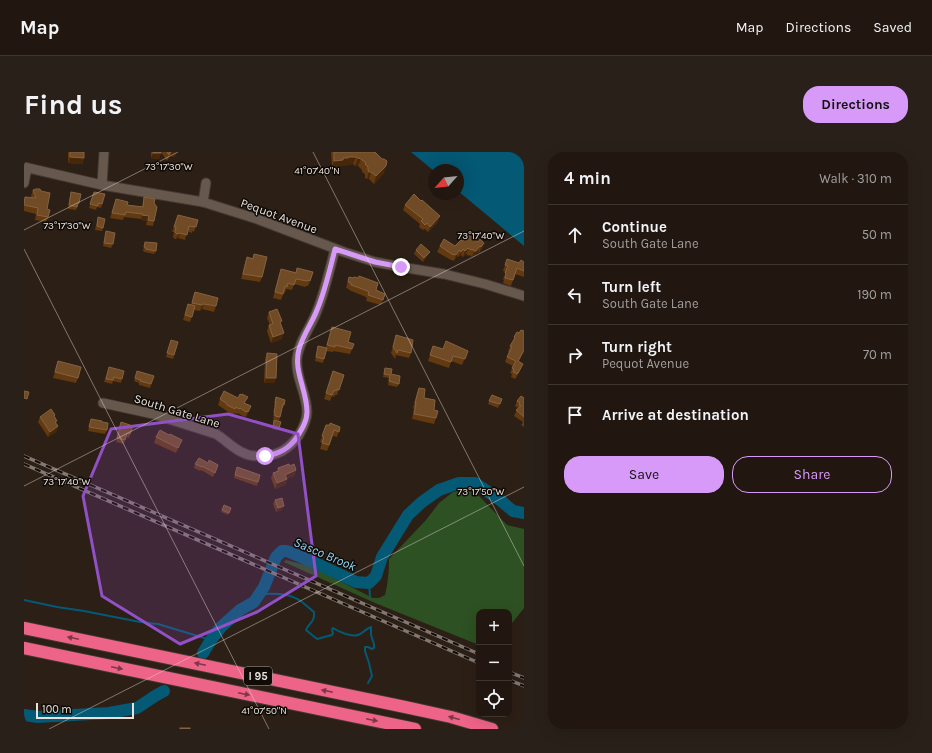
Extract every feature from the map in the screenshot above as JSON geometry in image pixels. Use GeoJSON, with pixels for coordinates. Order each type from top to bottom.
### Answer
{"type":"FeatureCollection","features":[{"type":"Feature","properties":{"kind":"highway","name":"I 95"},"geometry":{"type":"LineString","coordinates":[[24,628],[397,705],[492,729]]}},
{"type":"Feature","properties":{"kind":"highway","name":"I 95"},"geometry":{"type":"LineString","coordinates":[[24,648],[415,729]]}},
{"type":"Feature","properties":{"kind":"street"},"geometry":{"type":"LineString","coordinates":[[102,185],[104,152]]}},
{"type":"Feature","properties":{"kind":"street"},"geometry":{"type":"LineString","coordinates":[[24,183],[26,168]]}},
{"type":"Feature","properties":{"kind":"street","name":"Pequot Avenue"},"geometry":{"type":"LineString","coordinates":[[26,168],[102,185],[203,202],[257,219],[335,249],[375,262],[444,274],[524,296]]}},
{"type":"Feature","properties":{"kind":"street"},"geometry":{"type":"LineString","coordinates":[[203,202],[206,183]]}},
{"type":"Feature","properties":{"kind":"street","name":"South Gate Lane"},"geometry":{"type":"LineString","coordinates":[[103,403],[153,414],[216,434],[233,447],[247,455],[273,455],[284,450],[293,444],[304,425],[307,411],[300,382],[297,360],[299,348],[317,311],[335,249]]}},
{"type":"Feature","properties":{"kind":"highlighted area"},"geometry":{"type":"Polygon","coordinates":[[[228,414],[298,434],[316,576],[257,612],[180,644],[102,596],[83,496],[111,429],[228,414]]]}},
{"type":"Feature","properties":{"kind":"green space"},"geometry":{"type":"Polygon","coordinates":[[[468,489],[479,496],[507,525],[524,529],[524,608],[512,623],[512,609],[476,609],[476,644],[375,603],[284,562],[286,560],[310,566],[373,598],[379,598],[385,595],[389,559],[426,520],[439,503],[453,492],[468,489]]]}},
{"type":"Feature","properties":{"kind":"water"},"geometry":{"type":"Polygon","coordinates":[[[411,152],[524,152],[524,246],[464,196],[464,164],[428,164],[428,166],[411,152]]]}},
{"type":"Feature","properties":{"kind":"building"},"geometry":{"type":"Polygon","coordinates":[[[70,152],[84,152],[84,158],[70,157],[70,152]]]}},
{"type":"Feature","properties":{"kind":"building"},"geometry":{"type":"Polygon","coordinates":[[[334,152],[375,152],[382,159],[387,161],[386,166],[376,176],[369,172],[368,167],[365,164],[366,163],[356,157],[348,157],[343,158],[343,160],[334,161],[334,152]]]}},
{"type":"Feature","properties":{"kind":"building"},"geometry":{"type":"Polygon","coordinates":[[[36,189],[50,193],[47,209],[50,210],[48,217],[37,215],[38,208],[24,205],[25,197],[36,198],[33,190],[36,189]]]}},
{"type":"Feature","properties":{"kind":"building"},"geometry":{"type":"Polygon","coordinates":[[[71,192],[81,194],[77,207],[69,205],[71,192]]]}},
{"type":"Feature","properties":{"kind":"building"},"geometry":{"type":"Polygon","coordinates":[[[94,192],[105,194],[102,204],[98,203],[98,206],[90,204],[94,192]]]}},
{"type":"Feature","properties":{"kind":"building"},"geometry":{"type":"Polygon","coordinates":[[[414,194],[440,216],[430,227],[427,223],[425,225],[421,221],[423,219],[405,205],[414,194]]]}},
{"type":"Feature","properties":{"kind":"building"},"geometry":{"type":"Polygon","coordinates":[[[144,197],[155,199],[154,203],[157,207],[154,221],[148,220],[149,216],[142,215],[143,214],[126,212],[125,215],[112,213],[116,199],[128,202],[127,205],[143,207],[144,197]]]}},
{"type":"Feature","properties":{"kind":"building"},"geometry":{"type":"Polygon","coordinates":[[[178,215],[198,220],[196,227],[189,226],[187,235],[180,233],[177,234],[175,232],[176,227],[174,227],[178,215]]]}},
{"type":"Feature","properties":{"kind":"building"},"geometry":{"type":"Polygon","coordinates":[[[98,217],[105,219],[103,228],[97,226],[98,217]]]}},
{"type":"Feature","properties":{"kind":"building"},"geometry":{"type":"Polygon","coordinates":[[[106,231],[115,233],[113,244],[104,243],[106,231]]]}},
{"type":"Feature","properties":{"kind":"building"},"geometry":{"type":"Polygon","coordinates":[[[469,235],[478,242],[480,239],[484,243],[476,251],[468,248],[465,251],[463,249],[461,252],[459,250],[456,255],[453,255],[440,246],[444,239],[455,246],[469,235]]]}},
{"type":"Feature","properties":{"kind":"building"},"geometry":{"type":"Polygon","coordinates":[[[145,242],[157,243],[156,251],[146,249],[144,247],[145,242]]]}},
{"type":"Feature","properties":{"kind":"building"},"geometry":{"type":"Polygon","coordinates":[[[421,244],[430,252],[424,258],[416,250],[421,244]]]}},
{"type":"Feature","properties":{"kind":"building"},"geometry":{"type":"Polygon","coordinates":[[[254,254],[267,257],[262,277],[243,274],[247,257],[253,259],[254,254]]]}},
{"type":"Feature","properties":{"kind":"building"},"geometry":{"type":"Polygon","coordinates":[[[507,259],[519,263],[521,260],[524,262],[524,271],[517,268],[513,280],[505,278],[505,273],[508,266],[505,265],[507,259]]]}},
{"type":"Feature","properties":{"kind":"building"},"geometry":{"type":"Polygon","coordinates":[[[297,268],[313,272],[310,281],[296,279],[294,285],[288,283],[287,287],[285,286],[283,294],[275,292],[281,269],[296,273],[297,268]]]}},
{"type":"Feature","properties":{"kind":"building"},"geometry":{"type":"Polygon","coordinates":[[[359,276],[378,283],[376,290],[385,294],[383,300],[368,295],[368,291],[351,285],[351,283],[348,282],[349,277],[358,278],[359,276]]]}},
{"type":"Feature","properties":{"kind":"building"},"geometry":{"type":"Polygon","coordinates":[[[195,292],[218,298],[216,306],[192,303],[195,292]]]}},
{"type":"Feature","properties":{"kind":"building"},"geometry":{"type":"Polygon","coordinates":[[[188,304],[195,306],[192,317],[185,315],[188,304]]]}},
{"type":"Feature","properties":{"kind":"building"},"geometry":{"type":"Polygon","coordinates":[[[277,309],[282,321],[280,322],[284,333],[273,337],[269,325],[273,324],[269,312],[277,309]]]}},
{"type":"Feature","properties":{"kind":"building"},"geometry":{"type":"Polygon","coordinates":[[[332,327],[351,332],[348,342],[354,344],[352,349],[335,345],[335,347],[327,345],[332,327]]]}},
{"type":"Feature","properties":{"kind":"building"},"geometry":{"type":"Polygon","coordinates":[[[521,330],[524,331],[524,350],[518,361],[523,364],[517,374],[513,372],[514,369],[512,368],[516,361],[507,357],[512,347],[510,346],[515,338],[514,337],[517,332],[519,333],[521,330]]]}},
{"type":"Feature","properties":{"kind":"building"},"geometry":{"type":"Polygon","coordinates":[[[396,335],[413,340],[411,353],[398,350],[397,353],[393,347],[396,335]]]}},
{"type":"Feature","properties":{"kind":"building"},"geometry":{"type":"Polygon","coordinates":[[[171,340],[178,342],[174,355],[167,353],[171,340]]]}},
{"type":"Feature","properties":{"kind":"building"},"geometry":{"type":"Polygon","coordinates":[[[446,341],[468,351],[465,359],[453,356],[451,362],[430,355],[433,346],[443,349],[446,341]]]}},
{"type":"Feature","properties":{"kind":"building"},"geometry":{"type":"Polygon","coordinates":[[[318,346],[327,348],[324,359],[316,357],[318,346]]]}},
{"type":"Feature","properties":{"kind":"building"},"geometry":{"type":"Polygon","coordinates":[[[267,353],[277,354],[276,378],[266,378],[267,353]]]}},
{"type":"Feature","properties":{"kind":"building"},"geometry":{"type":"Polygon","coordinates":[[[58,361],[81,367],[78,378],[55,372],[58,361]]]}},
{"type":"Feature","properties":{"kind":"building"},"geometry":{"type":"Polygon","coordinates":[[[109,367],[124,371],[122,379],[114,377],[113,380],[106,379],[109,367]]]}},
{"type":"Feature","properties":{"kind":"building"},"geometry":{"type":"Polygon","coordinates":[[[385,368],[392,369],[391,374],[400,376],[399,384],[389,381],[390,375],[384,374],[385,368]]]}},
{"type":"Feature","properties":{"kind":"building"},"geometry":{"type":"Polygon","coordinates":[[[137,371],[154,376],[151,384],[135,378],[137,371]]]}},
{"type":"Feature","properties":{"kind":"building"},"geometry":{"type":"Polygon","coordinates":[[[333,371],[344,375],[339,390],[334,390],[332,395],[326,393],[333,371]]]}},
{"type":"Feature","properties":{"kind":"building"},"geometry":{"type":"Polygon","coordinates":[[[419,388],[425,389],[424,398],[435,400],[434,410],[438,411],[436,418],[414,414],[419,388]]]}},
{"type":"Feature","properties":{"kind":"building"},"geometry":{"type":"Polygon","coordinates":[[[24,391],[29,392],[27,399],[24,398],[24,391]]]}},
{"type":"Feature","properties":{"kind":"building"},"geometry":{"type":"Polygon","coordinates":[[[224,391],[238,398],[240,394],[248,397],[244,403],[251,406],[248,412],[236,407],[235,409],[220,399],[224,391]]]}},
{"type":"Feature","properties":{"kind":"building"},"geometry":{"type":"Polygon","coordinates":[[[492,395],[502,399],[500,404],[489,401],[492,395]]]}},
{"type":"Feature","properties":{"kind":"building"},"geometry":{"type":"Polygon","coordinates":[[[521,396],[524,398],[524,417],[516,410],[521,406],[517,401],[521,396]]]}},
{"type":"Feature","properties":{"kind":"building"},"geometry":{"type":"Polygon","coordinates":[[[276,397],[285,400],[280,417],[275,416],[274,412],[276,397]]]}},
{"type":"Feature","properties":{"kind":"building"},"geometry":{"type":"Polygon","coordinates":[[[51,409],[55,415],[54,416],[57,421],[55,422],[58,426],[50,432],[40,417],[51,409]]]}},
{"type":"Feature","properties":{"kind":"building"},"geometry":{"type":"Polygon","coordinates":[[[91,419],[108,423],[107,430],[89,427],[91,419]]]}},
{"type":"Feature","properties":{"kind":"building"},"geometry":{"type":"Polygon","coordinates":[[[274,420],[281,422],[279,428],[273,427],[274,420]]]}},
{"type":"Feature","properties":{"kind":"building"},"geometry":{"type":"Polygon","coordinates":[[[121,422],[133,426],[130,434],[127,433],[125,440],[117,438],[121,422]]]}},
{"type":"Feature","properties":{"kind":"building"},"geometry":{"type":"Polygon","coordinates":[[[330,423],[340,427],[339,432],[334,430],[329,445],[322,443],[324,437],[322,436],[326,425],[330,425],[330,423]]]}},
{"type":"Feature","properties":{"kind":"building"},"geometry":{"type":"Polygon","coordinates":[[[160,430],[182,440],[178,448],[156,437],[160,430]]]}},
{"type":"Feature","properties":{"kind":"building"},"geometry":{"type":"Polygon","coordinates":[[[199,458],[208,463],[209,460],[218,465],[215,473],[195,464],[199,458]]]}},
{"type":"Feature","properties":{"kind":"building"},"geometry":{"type":"Polygon","coordinates":[[[289,464],[290,466],[294,464],[296,470],[285,475],[287,479],[277,483],[273,473],[279,471],[278,468],[289,464]]]}},
{"type":"Feature","properties":{"kind":"building"},"geometry":{"type":"Polygon","coordinates":[[[237,467],[260,475],[258,482],[235,475],[237,467]]]}},
{"type":"Feature","properties":{"kind":"building"},"geometry":{"type":"Polygon","coordinates":[[[282,498],[284,506],[278,508],[275,500],[282,498]]]}},
{"type":"Feature","properties":{"kind":"building"},"geometry":{"type":"Polygon","coordinates":[[[224,505],[231,508],[229,513],[222,510],[224,505]]]}},
{"type":"Feature","properties":{"kind":"waterway","name":"Sasco Brook"},"geometry":{"type":"LineString","coordinates":[[203,653],[221,627],[240,610],[254,602],[264,587],[276,557],[282,551],[287,551],[356,582],[369,583],[376,576],[382,557],[408,515],[422,502],[439,490],[459,483],[475,483],[513,511],[524,513]]}},
{"type":"Feature","properties":{"kind":"waterway"},"geometry":{"type":"LineString","coordinates":[[369,583],[370,596]]}},
{"type":"Feature","properties":{"kind":"waterway"},"geometry":{"type":"LineString","coordinates":[[259,594],[287,595],[302,602],[314,612],[313,620],[306,630],[317,639],[332,635],[333,628],[345,634],[355,635],[371,627],[374,648],[372,649],[365,647],[372,676],[368,683]]}},
{"type":"Feature","properties":{"kind":"waterway"},"geometry":{"type":"LineString","coordinates":[[24,600],[140,622],[158,624],[211,640]]}},
{"type":"Feature","properties":{"kind":"waterway","name":"Sasco Brook"},"geometry":{"type":"LineString","coordinates":[[24,715],[38,717],[109,713],[137,708],[164,691]]}},
{"type":"Feature","properties":{"kind":"railway"},"geometry":{"type":"LineString","coordinates":[[24,456],[476,653]]}},
{"type":"Feature","properties":{"kind":"railway"},"geometry":{"type":"LineString","coordinates":[[24,464],[476,662]]}},
{"type":"Feature","properties":{"kind":"railway"},"geometry":{"type":"LineString","coordinates":[[512,673],[524,678]]}},
{"type":"Feature","properties":{"kind":"railway"},"geometry":{"type":"LineString","coordinates":[[512,681],[524,686]]}},
{"type":"Feature","properties":{"kind":"route"},"geometry":{"type":"LineString","coordinates":[[265,456],[273,455],[293,444],[304,425],[307,411],[298,370],[297,360],[299,348],[317,311],[335,249],[375,262],[401,267]]}}]}
